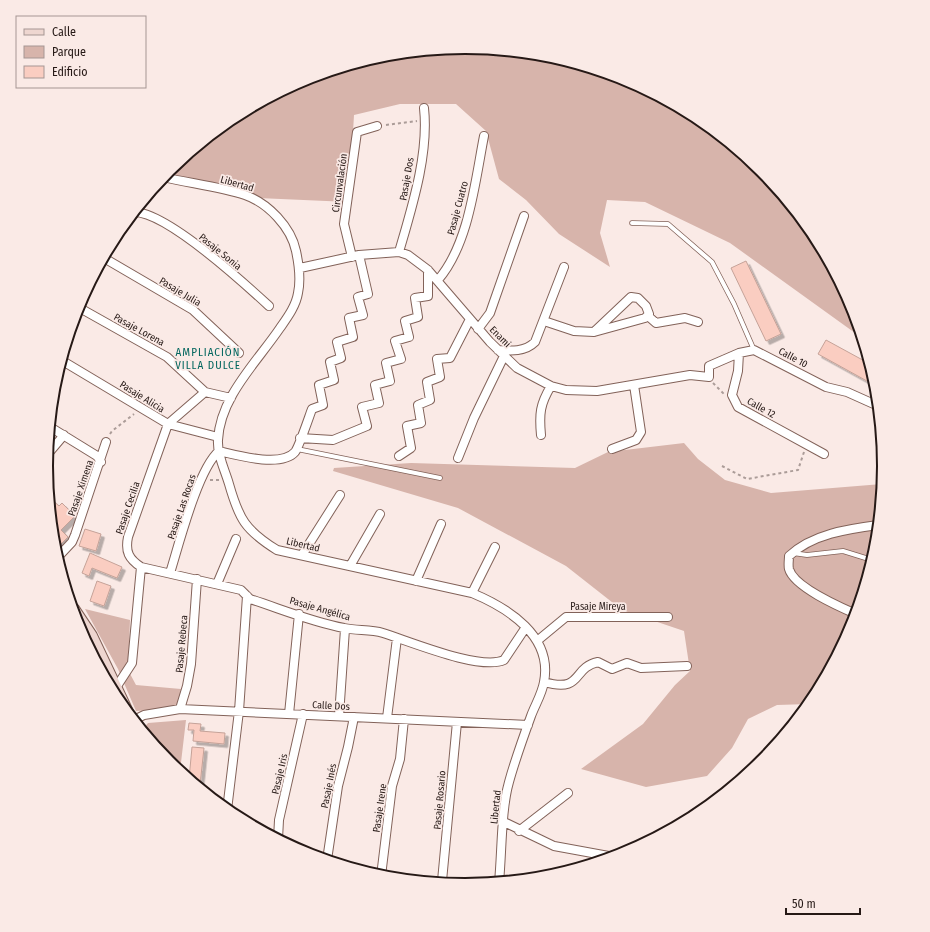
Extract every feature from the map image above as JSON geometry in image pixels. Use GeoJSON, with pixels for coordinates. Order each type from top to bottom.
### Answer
{"type":"FeatureCollection","features":[{"type":"Feature","properties":{"kind":"main road"},"geometry":{"type":"LineString","coordinates":[[86,629],[117,686]]}},
{"type":"Feature","properties":{"kind":"street","name":"Pasaje Dos"},"geometry":{"type":"LineString","coordinates":[[400,252],[420,171],[425,120],[424,108]]}},
{"type":"Feature","properties":{"kind":"street","name":"Circunvalación"},"geometry":{"type":"LineString","coordinates":[[356,256],[344,224],[357,132],[376,126]]}},
{"type":"Feature","properties":{"kind":"street","name":"Pasaje Cuatro"},"geometry":{"type":"LineString","coordinates":[[438,280],[448,269],[459,242],[468,213],[484,136]]}},
{"type":"Feature","properties":{"kind":"street","name":"Libertad"},"geometry":{"type":"LineString","coordinates":[[170,179],[245,195],[259,202],[274,214],[287,230],[296,248],[300,268],[298,294],[292,309],[231,398],[222,420],[218,437],[219,451],[236,509],[243,522],[259,539],[277,550],[472,593],[495,603],[526,627],[538,641],[544,664],[544,682],[506,792],[499,876]]}},
{"type":"Feature","properties":{"kind":"street","name":"Pasaje Sonia"},"geometry":{"type":"LineString","coordinates":[[140,212],[159,220],[192,242],[219,262],[269,306]]}},
{"type":"Feature","properties":{"kind":"street"},"geometry":{"type":"LineString","coordinates":[[478,328],[490,313],[524,216]]}},
{"type":"Feature","properties":{"kind":"street"},"geometry":{"type":"LineString","coordinates":[[300,268],[356,256],[400,252]]}},
{"type":"Feature","properties":{"kind":"street","name":"Enami"},"geometry":{"type":"LineString","coordinates":[[400,252],[416,260],[428,270],[478,328],[516,368],[551,386],[580,392],[634,386],[690,375],[709,377]]}},
{"type":"Feature","properties":{"kind":"street"},"geometry":{"type":"LineString","coordinates":[[219,451],[251,458],[278,460],[289,457],[297,448],[312,409],[323,405],[320,386],[334,380],[330,362],[341,358],[337,342],[352,337],[349,318],[363,315],[358,297],[368,294],[356,256]]}},
{"type":"Feature","properties":{"kind":"street","name":"Pasaje Julia"},"geometry":{"type":"LineString","coordinates":[[108,260],[193,310],[239,353]]}},
{"type":"Feature","properties":{"kind":"street"},"geometry":{"type":"LineString","coordinates":[[458,458],[501,353],[530,347],[535,342],[564,267]]}},
{"type":"Feature","properties":{"kind":"street"},"geometry":{"type":"LineString","coordinates":[[300,438],[334,440],[368,426],[362,407],[380,403],[375,385],[390,381],[386,363],[401,359],[395,341],[409,337],[405,321],[418,317],[415,298],[428,296],[428,270]]}},
{"type":"Feature","properties":{"kind":"street"},"geometry":{"type":"LineString","coordinates":[[594,332],[631,297],[638,298],[646,306],[649,314],[648,316],[656,322],[685,318],[698,322]]}},
{"type":"Feature","properties":{"kind":"street","name":"Pasaje Lorena"},"geometry":{"type":"LineString","coordinates":[[84,309],[167,357],[205,392],[231,398]]}},
{"type":"Feature","properties":{"kind":"street"},"geometry":{"type":"LineString","coordinates":[[544,321],[574,331],[594,332],[639,321],[648,316]]}},
{"type":"Feature","properties":{"kind":"street"},"geometry":{"type":"LineString","coordinates":[[399,456],[411,448],[407,426],[421,423],[418,405],[430,400],[427,382],[440,377],[437,359],[450,358],[470,319]]}},
{"type":"Feature","properties":{"kind":"street"},"geometry":{"type":"LineString","coordinates":[[709,377],[709,366],[738,353],[754,350]]}},
{"type":"Feature","properties":{"kind":"street","name":"Calle 10"},"geometry":{"type":"LineString","coordinates":[[754,350],[826,387],[847,392],[872,404]]}},
{"type":"Feature","properties":{"kind":"street","name":"Calle 12"},"geometry":{"type":"LineString","coordinates":[[738,353],[738,371],[732,395],[733,400],[738,407],[824,454]]}},
{"type":"Feature","properties":{"kind":"street","name":"Pasaje Alicia"},"geometry":{"type":"LineString","coordinates":[[66,363],[91,376],[168,424],[218,437]]}},
{"type":"Feature","properties":{"kind":"street"},"geometry":{"type":"LineString","coordinates":[[541,435],[539,415],[544,398],[551,386]]}},
{"type":"Feature","properties":{"kind":"street"},"geometry":{"type":"LineString","coordinates":[[612,449],[636,440],[641,432],[634,386]]}},
{"type":"Feature","properties":{"kind":"street"},"geometry":{"type":"LineString","coordinates":[[168,424],[205,392]]}},
{"type":"Feature","properties":{"kind":"street","name":"Pasaje Cecilia"},"geometry":{"type":"LineString","coordinates":[[141,567],[132,560],[126,547],[128,537],[168,424]]}},
{"type":"Feature","properties":{"kind":"street"},"geometry":{"type":"LineString","coordinates":[[55,429],[97,456],[101,462]]}},
{"type":"Feature","properties":{"kind":"street"},"geometry":{"type":"LineString","coordinates":[[54,447],[64,435]]}},
{"type":"Feature","properties":{"kind":"street","name":"Pasaje Ximena"},"geometry":{"type":"LineString","coordinates":[[62,552],[74,538],[101,462],[106,442]]}},
{"type":"Feature","properties":{"kind":"street","name":"Pasaje Las Rocas"},"geometry":{"type":"LineString","coordinates":[[170,573],[207,464],[219,451]]}},
{"type":"Feature","properties":{"kind":"street"},"geometry":{"type":"LineString","coordinates":[[302,555],[340,496]]}},
{"type":"Feature","properties":{"kind":"street"},"geometry":{"type":"LineString","coordinates":[[350,566],[380,514]]}},
{"type":"Feature","properties":{"kind":"street"},"geometry":{"type":"LineString","coordinates":[[416,581],[441,524]]}},
{"type":"Feature","properties":{"kind":"street"},"geometry":{"type":"LineString","coordinates":[[850,611],[815,595],[792,576],[789,556],[825,536],[849,529],[872,526]]}},
{"type":"Feature","properties":{"kind":"street"},"geometry":{"type":"LineString","coordinates":[[218,584],[236,539]]}},
{"type":"Feature","properties":{"kind":"street"},"geometry":{"type":"LineString","coordinates":[[472,593],[495,547]]}},
{"type":"Feature","properties":{"kind":"street"},"geometry":{"type":"LineString","coordinates":[[117,686],[132,663],[141,567]]}},
{"type":"Feature","properties":{"kind":"street","name":"Pasaje Angélica"},"geometry":{"type":"LineString","coordinates":[[141,567],[241,590],[250,599],[345,629],[369,630],[442,654],[462,658],[498,662],[504,660],[526,627]]}},
{"type":"Feature","properties":{"kind":"street","name":"Pasaje Rebeca"},"geometry":{"type":"LineString","coordinates":[[180,709],[188,686],[192,664],[197,579]]}},
{"type":"Feature","properties":{"kind":"street"},"geometry":{"type":"LineString","coordinates":[[228,803],[239,711],[247,596]]}},
{"type":"Feature","properties":{"kind":"street"},"geometry":{"type":"LineString","coordinates":[[289,714],[298,614]]}},
{"type":"Feature","properties":{"kind":"street","name":"Pasaje Mireya"},"geometry":{"type":"LineString","coordinates":[[538,641],[566,617],[668,617]]}},
{"type":"Feature","properties":{"kind":"street"},"geometry":{"type":"LineString","coordinates":[[339,716],[345,629]]}},
{"type":"Feature","properties":{"kind":"street"},"geometry":{"type":"LineString","coordinates":[[387,718],[397,638]]}},
{"type":"Feature","properties":{"kind":"street"},"geometry":{"type":"LineString","coordinates":[[544,682],[557,686],[569,684],[590,665],[598,662],[612,669],[627,663],[641,668],[687,666]]}},
{"type":"Feature","properties":{"kind":"street","name":"Calle Dos"},"geometry":{"type":"LineString","coordinates":[[139,718],[144,715],[180,709],[528,725]]}},
{"type":"Feature","properties":{"kind":"street","name":"Pasaje Iris"},"geometry":{"type":"LineString","coordinates":[[278,833],[279,820],[303,714]]}},
{"type":"Feature","properties":{"kind":"street","name":"Pasaje Inés"},"geometry":{"type":"LineString","coordinates":[[327,854],[338,786],[354,717]]}},
{"type":"Feature","properties":{"kind":"street","name":"Pasaje Irene"},"geometry":{"type":"LineString","coordinates":[[382,869],[392,786],[400,759],[404,719]]}},
{"type":"Feature","properties":{"kind":"street","name":"Pasaje Rosario"},"geometry":{"type":"LineString","coordinates":[[442,877],[457,722]]}},
{"type":"Feature","properties":{"kind":"street"},"geometry":{"type":"LineString","coordinates":[[520,830],[568,794]]}},
{"type":"Feature","properties":{"kind":"street"},"geometry":{"type":"LineString","coordinates":[[504,822],[554,846],[603,854]]}},
{"type":"Feature","properties":{"kind":"lane"},"geometry":{"type":"LineString","coordinates":[[632,223],[668,224],[712,262],[734,304],[754,350]]}},
{"type":"Feature","properties":{"kind":"lane"},"geometry":{"type":"LineString","coordinates":[[297,448],[440,478]]}},
{"type":"Feature","properties":{"kind":"lane"},"geometry":{"type":"LineString","coordinates":[[793,553],[807,555],[843,551],[866,558]]}},
{"type":"Feature","properties":{"kind":"path"},"geometry":{"type":"LineString","coordinates":[[376,126],[425,120]]}},
{"type":"Feature","properties":{"kind":"path"},"geometry":{"type":"LineString","coordinates":[[709,377],[715,387],[733,400]]}},
{"type":"Feature","properties":{"kind":"path"},"geometry":{"type":"LineString","coordinates":[[106,442],[112,431],[141,408]]}},
{"type":"Feature","properties":{"kind":"path"},"geometry":{"type":"LineString","coordinates":[[722,466],[747,479],[798,470],[807,445]]}},
{"type":"Feature","properties":{"kind":"path"},"geometry":{"type":"LineString","coordinates":[[201,480],[228,480]]}},
{"type":"Feature","properties":{"kind":"green space"},"geometry":{"type":"Polygon","coordinates":[[[465,54],[519,58],[572,68],[623,85],[647,96],[694,123],[737,156],[775,194],[808,237],[835,284],[846,308],[855,333],[730,243],[645,202],[607,200],[600,233],[610,267],[559,234],[526,200],[499,179],[486,131],[456,104],[400,104],[354,115],[349,202],[258,198],[170,179],[193,156],[214,139],[259,109],[307,85],[358,68],[411,58],[465,54]]]}},
{"type":"Feature","properties":{"kind":"green space"},"geometry":{"type":"Polygon","coordinates":[[[684,443],[698,459],[725,480],[771,493],[876,484],[873,520],[863,573],[846,624],[822,672],[801,704],[777,705],[748,719],[732,748],[707,776],[646,787],[581,769],[643,724],[675,685],[690,671],[684,631],[622,610],[566,566],[458,508],[333,471],[334,468],[411,463],[575,468],[608,452],[684,443]]]}},
{"type":"Feature","properties":{"kind":"green space"},"geometry":{"type":"Polygon","coordinates":[[[85,609],[130,620],[128,670],[136,685],[181,689],[179,708],[136,711],[118,669],[85,609]]]}},
{"type":"Feature","properties":{"kind":"green space"},"geometry":{"type":"Polygon","coordinates":[[[186,720],[181,764],[145,726],[148,723],[186,720]]]}},
{"type":"Feature","properties":{"kind":"building"},"geometry":{"type":"Polygon","coordinates":[[[746,261],[781,334],[766,341],[731,268],[746,261]]]}},
{"type":"Feature","properties":{"kind":"building"},"geometry":{"type":"Polygon","coordinates":[[[826,340],[863,360],[868,382],[818,354],[826,340]]]}},
{"type":"Feature","properties":{"kind":"building"},"geometry":{"type":"Polygon","coordinates":[[[55,502],[59,506],[62,503],[75,516],[61,530],[68,537],[61,544],[55,502]]]}},
{"type":"Feature","properties":{"kind":"building"},"geometry":{"type":"Polygon","coordinates":[[[85,529],[101,534],[96,551],[79,546],[85,529]]]}},
{"type":"Feature","properties":{"kind":"building"},"geometry":{"type":"Polygon","coordinates":[[[90,553],[122,567],[117,578],[92,568],[89,576],[82,573],[90,553]]]}},
{"type":"Feature","properties":{"kind":"building"},"geometry":{"type":"Polygon","coordinates":[[[97,581],[111,586],[104,606],[90,601],[97,581]]]}},
{"type":"Feature","properties":{"kind":"building"},"geometry":{"type":"Polygon","coordinates":[[[189,723],[201,724],[200,731],[225,733],[224,744],[193,741],[194,730],[188,730],[189,723]]]}},
{"type":"Feature","properties":{"kind":"building"},"geometry":{"type":"Polygon","coordinates":[[[192,747],[204,748],[200,782],[190,773],[192,747]]]}},
{"type":"Feature","properties":{"kind":"district","name":"AMPLIACIÓN VILLA DULCE"},"geometry":{"type":"Point","coordinates":[208,358]}}]}
